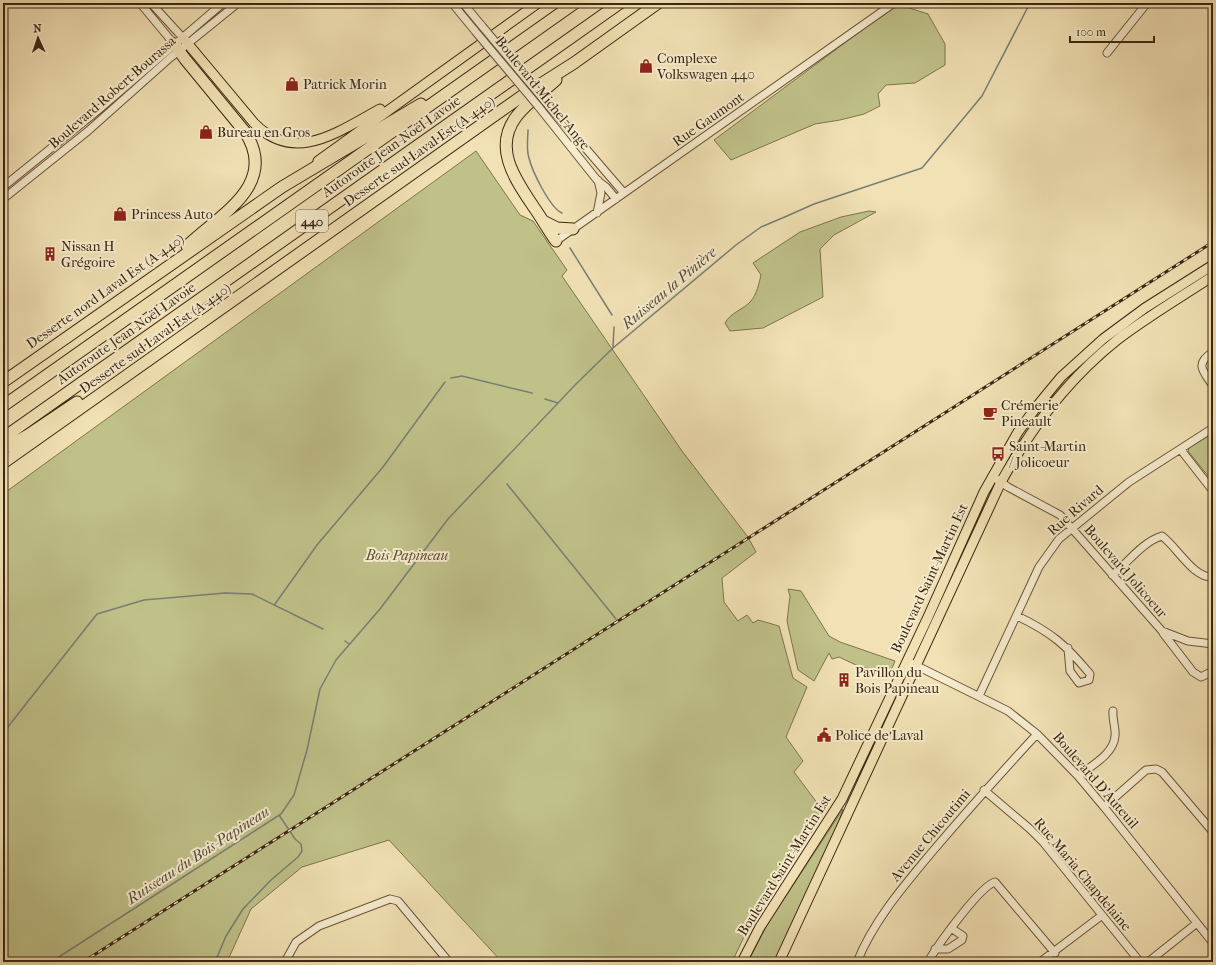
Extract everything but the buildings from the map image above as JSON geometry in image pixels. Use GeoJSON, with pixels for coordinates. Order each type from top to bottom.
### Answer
{"type":"FeatureCollection","features":[{"type":"Feature","properties":{"kind":"highway","name":"Autoroute Jean-Noël-Lavoie"},"geometry":{"type":"LineString","coordinates":[[3,406],[575,3]]}},
{"type":"Feature","properties":{"kind":"highway","name":"Autoroute Jean-Noël-Lavoie"},"geometry":{"type":"LineString","coordinates":[[3,438],[620,3]]}},
{"type":"Feature","properties":{"kind":"highway","name":"Desserte sud Laval Est (A-440)"},"geometry":{"type":"LineString","coordinates":[[3,463],[522,96],[574,63],[658,3]]}},
{"type":"Feature","properties":{"kind":"highway"},"geometry":{"type":"LineString","coordinates":[[160,271],[242,196],[251,183],[256,166],[255,153],[245,132],[181,44]]}},
{"type":"Feature","properties":{"kind":"highway"},"geometry":{"type":"LineString","coordinates":[[282,187],[507,51]]}},
{"type":"Feature","properties":{"kind":"highway"},"geometry":{"type":"LineString","coordinates":[[556,242],[513,175],[506,151],[507,135],[513,121],[520,112],[574,63]]}},
{"type":"Feature","properties":{"kind":"highway","name":"Desserte nord Laval Est (A-440)"},"geometry":{"type":"LineString","coordinates":[[3,382],[282,187]]}},
{"type":"Feature","properties":{"kind":"highway"},"geometry":{"type":"LineString","coordinates":[[542,220],[557,228],[574,229]]}},
{"type":"Feature","properties":{"kind":"highway"},"geometry":{"type":"LineString","coordinates":[[3,449],[28,435],[97,388],[136,369]]}},
{"type":"Feature","properties":{"kind":"main road","name":"Desserte nord Laval Est (A-440)"},"geometry":{"type":"LineString","coordinates":[[282,187],[410,93],[538,3]]}},
{"type":"Feature","properties":{"kind":"main road"},"geometry":{"type":"LineString","coordinates":[[181,44],[254,123],[268,135],[284,142],[303,143],[323,138],[410,93]]}},
{"type":"Feature","properties":{"kind":"main road","name":"Boulevard Saint-Martin Est"},"geometry":{"type":"LineString","coordinates":[[742,962],[760,927],[834,814],[907,662],[992,476],[1027,418],[1061,377],[1121,325],[1213,265]]}},
{"type":"Feature","properties":{"kind":"main road","name":"Boulevard Saint-Martin Est"},"geometry":{"type":"LineString","coordinates":[[779,962],[1002,482],[1035,427],[1058,398],[1081,373],[1130,330],[1213,276]]}},
{"type":"Feature","properties":{"kind":"main road"},"geometry":{"type":"LineString","coordinates":[[882,715],[894,716]]}},
{"type":"Feature","properties":{"kind":"main road"},"geometry":{"type":"LineString","coordinates":[[861,760],[870,764]]}},
{"type":"Feature","properties":{"kind":"street"},"geometry":{"type":"LineString","coordinates":[[140,3],[181,44]]}},
{"type":"Feature","properties":{"kind":"street"},"geometry":{"type":"LineString","coordinates":[[151,3],[181,44]]}},
{"type":"Feature","properties":{"kind":"street","name":"Boulevard Robert Bourassa"},"geometry":{"type":"LineString","coordinates":[[3,199],[88,131],[223,3]]}},
{"type":"Feature","properties":{"kind":"street","name":"Boulevard Robert Bourassa"},"geometry":{"type":"LineString","coordinates":[[3,187],[181,44],[238,3]]}},
{"type":"Feature","properties":{"kind":"street","name":"Boulevard Michel-Ange"},"geometry":{"type":"LineString","coordinates":[[452,3],[598,180],[616,199]]}},
{"type":"Feature","properties":{"kind":"street","name":"Boulevard Michel-Ange"},"geometry":{"type":"LineString","coordinates":[[463,3],[544,101],[624,193]]}},
{"type":"Feature","properties":{"kind":"street","name":"Rue Gaumont"},"geometry":{"type":"LineString","coordinates":[[556,242],[894,3]]}},
{"type":"Feature","properties":{"kind":"street"},"geometry":{"type":"LineString","coordinates":[[1107,53],[1145,4]]}},
{"type":"Feature","properties":{"kind":"street"},"geometry":{"type":"LineString","coordinates":[[597,213],[601,193],[598,180]]}},
{"type":"Feature","properties":{"kind":"street"},"geometry":{"type":"LineString","coordinates":[[1213,352],[1205,358],[1202,364],[1202,369],[1213,386]]}},
{"type":"Feature","properties":{"kind":"street","name":"Rue Rivard"},"geometry":{"type":"LineString","coordinates":[[979,696],[1043,560],[1056,542],[1071,528],[1129,482],[1181,450],[1213,428]]}},
{"type":"Feature","properties":{"kind":"street"},"geometry":{"type":"LineString","coordinates":[[1181,450],[1213,491]]}},
{"type":"Feature","properties":{"kind":"street","name":"Boulevard Jolicoeur"},"geometry":{"type":"LineString","coordinates":[[992,476],[1056,512],[1162,631],[1193,672],[1201,677],[1213,671]]}},
{"type":"Feature","properties":{"kind":"street"},"geometry":{"type":"LineString","coordinates":[[1112,575],[1146,545],[1155,538],[1162,536],[1198,573],[1206,577],[1213,576]]}},
{"type":"Feature","properties":{"kind":"street"},"geometry":{"type":"LineString","coordinates":[[1017,616],[1041,627],[1068,648]]}},
{"type":"Feature","properties":{"kind":"street","name":"Boulevard Jolicoeur"},"geometry":{"type":"LineString","coordinates":[[1162,631],[1188,641],[1213,644]]}},
{"type":"Feature","properties":{"kind":"street","name":"Boulevard D'Auteuil"},"geometry":{"type":"LineString","coordinates":[[907,662],[1008,711],[1038,734],[1078,776],[1104,807],[1213,943]]}},
{"type":"Feature","properties":{"kind":"street"},"geometry":{"type":"LineString","coordinates":[[1078,776],[1104,756],[1112,745],[1115,735],[1112,721],[1113,711]]}},
{"type":"Feature","properties":{"kind":"street","name":"Avenue Chicoutimi"},"geometry":{"type":"LineString","coordinates":[[857,962],[865,942],[890,904],[984,790],[1038,734]]}},
{"type":"Feature","properties":{"kind":"street"},"geometry":{"type":"LineString","coordinates":[[1104,807],[1146,770],[1156,769],[1162,772],[1213,832]]}},
{"type":"Feature","properties":{"kind":"street","name":"Rue Maria-Chapdelaine"},"geometry":{"type":"LineString","coordinates":[[984,790],[1043,842],[1101,916],[1140,962]]}},
{"type":"Feature","properties":{"kind":"street"},"geometry":{"type":"LineString","coordinates":[[928,962],[951,928],[991,883],[995,882],[1054,953]]}},
{"type":"Feature","properties":{"kind":"street"},"geometry":{"type":"LineString","coordinates":[[285,962],[296,942],[319,926],[390,899],[398,901],[449,962]]}},
{"type":"Feature","properties":{"kind":"street"},"geometry":{"type":"LineString","coordinates":[[1040,962],[1054,953],[1101,916]]}},
{"type":"Feature","properties":{"kind":"street"},"geometry":{"type":"LineString","coordinates":[[1148,962],[1197,923]]}},
{"type":"Feature","properties":{"kind":"street"},"geometry":{"type":"LineString","coordinates":[[935,950],[948,949],[962,940],[963,936],[951,928]]}},
{"type":"Feature","properties":{"kind":"green space"},"geometry":{"type":"Polygon","coordinates":[[[897,4],[928,14],[945,44],[945,65],[915,83],[886,85],[878,94],[880,106],[864,114],[815,124],[731,160],[714,140],[897,4]]]}},
{"type":"Feature","properties":{"kind":"green space","name":"Bois Papineau"},"geometry":{"type":"Polygon","coordinates":[[[476,151],[520,215],[533,221],[567,270],[562,276],[682,451],[748,537],[756,552],[722,578],[724,602],[738,621],[747,615],[753,623],[758,620],[779,626],[793,678],[807,687],[786,737],[803,761],[794,772],[824,812],[753,918],[732,962],[502,962],[389,840],[302,867],[251,909],[227,962],[3,962],[3,494],[476,151]]]}},
{"type":"Feature","properties":{"kind":"green space"},"geometry":{"type":"Polygon","coordinates":[[[869,211],[876,212],[834,235],[820,249],[823,297],[763,328],[730,331],[725,323],[730,316],[751,301],[758,288],[761,275],[753,263],[800,232],[841,217],[869,211]]]}},
{"type":"Feature","properties":{"kind":"green space"},"geometry":{"type":"Polygon","coordinates":[[[1213,433],[1213,482],[1188,451],[1189,448],[1213,433]]]}},
{"type":"Feature","properties":{"kind":"green space"},"geometry":{"type":"Polygon","coordinates":[[[788,589],[801,591],[829,636],[840,642],[895,661],[889,675],[856,665],[839,657],[832,659],[829,653],[814,681],[798,670],[787,621],[790,596],[788,589]]]}},
{"type":"Feature","properties":{"kind":"green space"},"geometry":{"type":"Polygon","coordinates":[[[843,809],[829,848],[774,962],[748,962],[767,925],[843,809]]]}},
{"type":"Feature","properties":{"kind":"waterway","name":"Ruisseau la Pinière"},"geometry":{"type":"LineString","coordinates":[[51,962],[281,814],[294,795],[307,750],[320,689],[336,660],[380,609],[448,519],[576,384],[613,348],[736,245],[761,227],[814,204],[922,168],[982,96],[1030,3]]}},
{"type":"Feature","properties":{"kind":"waterway"},"geometry":{"type":"LineString","coordinates":[[528,130],[527,144],[531,164],[547,197],[557,210],[562,213]]}},
{"type":"Feature","properties":{"kind":"waterway"},"geometry":{"type":"LineString","coordinates":[[570,248],[612,315]]}},
{"type":"Feature","properties":{"kind":"waterway"},"geometry":{"type":"LineString","coordinates":[[613,347],[614,327]]}},
{"type":"Feature","properties":{"kind":"waterway"},"geometry":{"type":"LineString","coordinates":[[451,378],[462,376],[532,393]]}},
{"type":"Feature","properties":{"kind":"waterway"},"geometry":{"type":"LineString","coordinates":[[275,604],[317,545],[383,467],[445,382]]}},
{"type":"Feature","properties":{"kind":"waterway"},"geometry":{"type":"LineString","coordinates":[[545,399],[558,403]]}},
{"type":"Feature","properties":{"kind":"waterway"},"geometry":{"type":"LineString","coordinates":[[507,484],[616,619]]}},
{"type":"Feature","properties":{"kind":"waterway"},"geometry":{"type":"LineString","coordinates":[[3,733],[97,614],[144,600],[225,593],[252,594],[323,629]]}},
{"type":"Feature","properties":{"kind":"waterway","name":"Ruisseau du Bois-Papineau"},"geometry":{"type":"LineString","coordinates":[[345,641],[349,644]]}},
{"type":"Feature","properties":{"kind":"waterway"},"geometry":{"type":"LineString","coordinates":[[215,962],[226,936],[243,909],[271,880],[298,857],[302,851],[301,844],[295,839],[279,815]]}},
{"type":"Feature","properties":{"kind":"railway"},"geometry":{"type":"LineString","coordinates":[[83,962],[1213,242]]}},
{"type":"Feature","properties":{"kind":"place","name":"Complexe Volkswagen 440"},"geometry":{"type":"Point","coordinates":[646,66]}},
{"type":"Feature","properties":{"kind":"place","name":"Patrick Morin"},"geometry":{"type":"Point","coordinates":[292,84]}},
{"type":"Feature","properties":{"kind":"place","name":"Bureau en Gros"},"geometry":{"type":"Point","coordinates":[206,132]}},
{"type":"Feature","properties":{"kind":"place","name":"Princess Auto"},"geometry":{"type":"Point","coordinates":[120,214]}},
{"type":"Feature","properties":{"kind":"place","name":"Nissan H Grégoire"},"geometry":{"type":"Point","coordinates":[50,254]}},
{"type":"Feature","properties":{"kind":"place","name":"Crémerie Pineault"},"geometry":{"type":"Point","coordinates":[990,413]}},
{"type":"Feature","properties":{"kind":"place","name":"Saint-Martin / Jolicoeur"},"geometry":{"type":"Point","coordinates":[998,454]}},
{"type":"Feature","properties":{"kind":"place","name":"Pavillon du Bois Papineau"},"geometry":{"type":"Point","coordinates":[844,680]}},
{"type":"Feature","properties":{"kind":"place","name":"Police de Laval"},"geometry":{"type":"Point","coordinates":[824,735]}}]}
